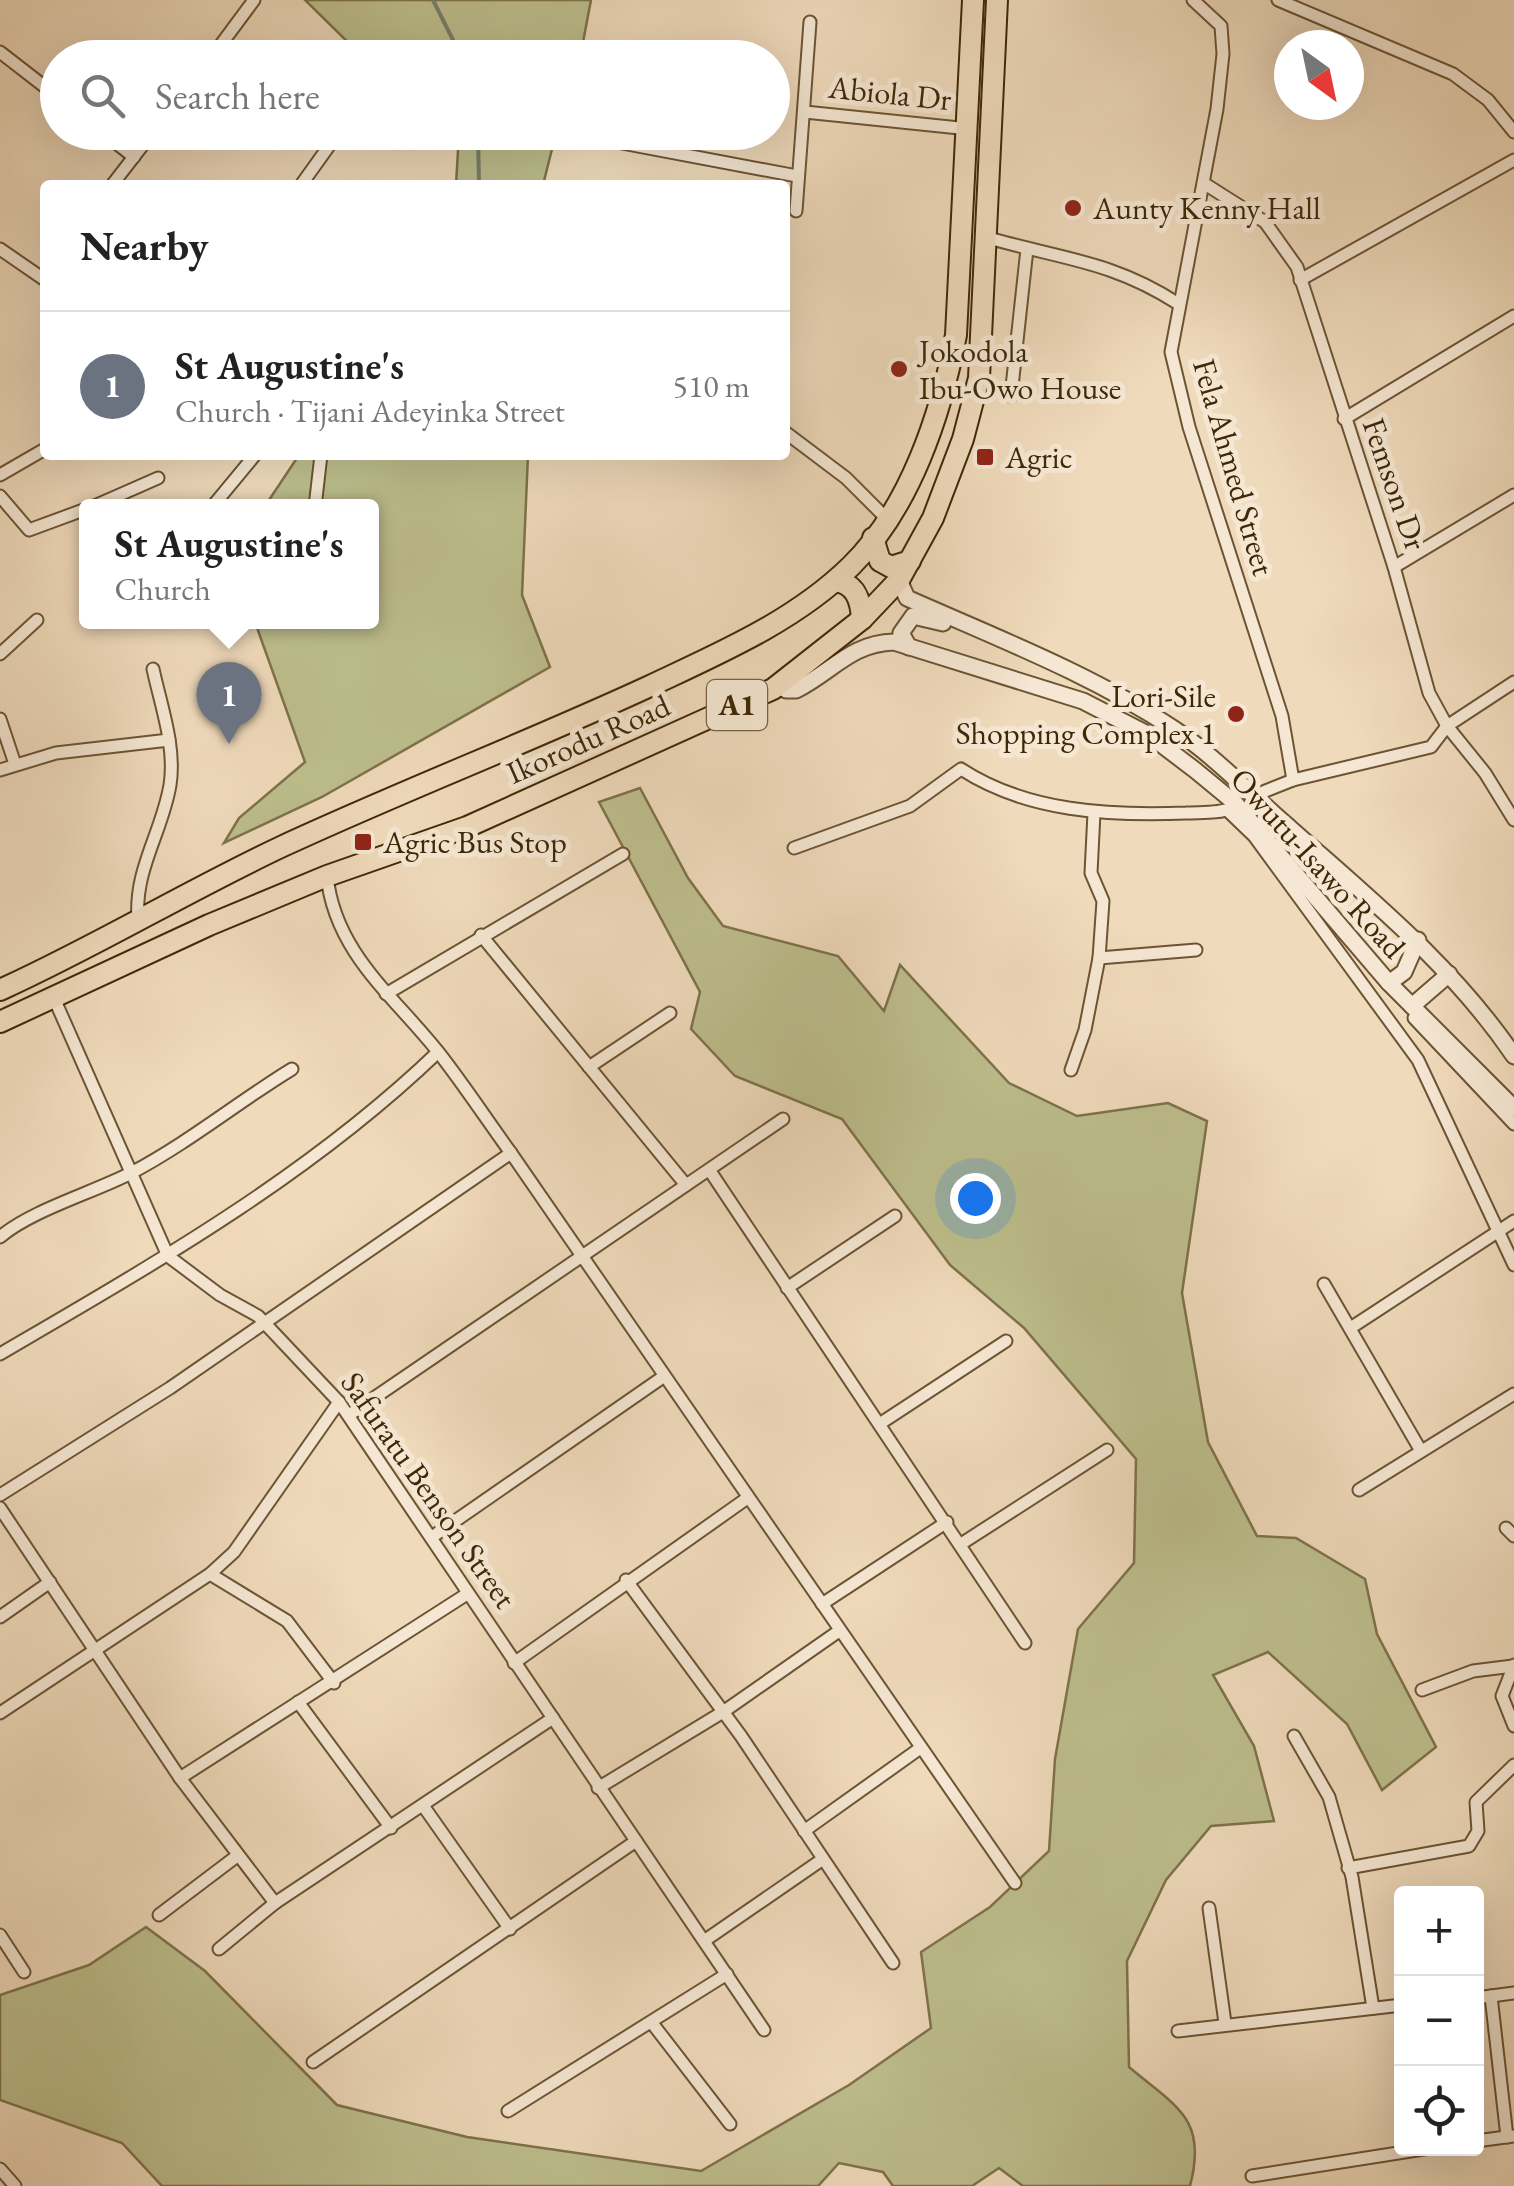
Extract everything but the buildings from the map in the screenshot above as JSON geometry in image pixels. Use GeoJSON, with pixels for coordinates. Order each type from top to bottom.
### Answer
{"type":"FeatureCollection","features":[{"type":"Feature","properties":{"kind":"highway","name":"Ikorodu Road"},"geometry":{"type":"LineString","coordinates":[[0,990],[137,924],[284,846],[734,646],[834,581],[887,519],[922,450],[950,368],[956,335],[973,0]]}},
{"type":"Feature","properties":{"kind":"highway","name":"Ikorodu Road"},"geometry":{"type":"LineString","coordinates":[[0,1022],[327,876],[467,827],[779,684],[862,618],[899,580],[910,560],[946,487],[973,406],[983,346],[990,238],[998,0]]}},
{"type":"Feature","properties":{"kind":"highway"},"geometry":{"type":"LineString","coordinates":[[873,538],[880,561],[891,567],[910,560]]}},
{"type":"Feature","properties":{"kind":"highway"},"geometry":{"type":"LineString","coordinates":[[834,581],[846,582],[854,590],[862,618]]}},
{"type":"Feature","properties":{"kind":"street"},"geometry":{"type":"LineString","coordinates":[[224,40],[254,0]]}},
{"type":"Feature","properties":{"kind":"street"},"geometry":{"type":"LineString","coordinates":[[1278,0],[1453,74],[1488,100],[1514,132]]}},
{"type":"Feature","properties":{"kind":"street","name":"Fela Ahmed Street"},"geometry":{"type":"LineString","coordinates":[[1198,1],[1221,26],[1223,39],[1205,184],[1172,332],[1176,380],[1282,716],[1293,780]]}},
{"type":"Feature","properties":{"kind":"street"},"geometry":{"type":"LineString","coordinates":[[796,211],[810,22]]}},
{"type":"Feature","properties":{"kind":"street"},"geometry":{"type":"LineString","coordinates":[[0,52],[40,83]]}},
{"type":"Feature","properties":{"kind":"street","name":"Abiola Dr"},"geometry":{"type":"LineString","coordinates":[[805,112],[968,129]]}},
{"type":"Feature","properties":{"kind":"street"},"geometry":{"type":"LineString","coordinates":[[124,150],[134,158]]}},
{"type":"Feature","properties":{"kind":"street"},"geometry":{"type":"LineString","coordinates":[[116,180],[140,150]]}},
{"type":"Feature","properties":{"kind":"street"},"geometry":{"type":"LineString","coordinates":[[304,180],[325,150]]}},
{"type":"Feature","properties":{"kind":"street"},"geometry":{"type":"LineString","coordinates":[[659,150],[797,176]]}},
{"type":"Feature","properties":{"kind":"street"},"geometry":{"type":"LineString","coordinates":[[1300,280],[1514,160]]}},
{"type":"Feature","properties":{"kind":"street","name":"Femson Dr"},"geometry":{"type":"LineString","coordinates":[[1205,184],[1264,222],[1290,254],[1394,567],[1429,694],[1446,726],[1485,774],[1514,820]]}},
{"type":"Feature","properties":{"kind":"street"},"geometry":{"type":"LineString","coordinates":[[990,238],[1113,268],[1178,303]]}},
{"type":"Feature","properties":{"kind":"street"},"geometry":{"type":"LineString","coordinates":[[0,249],[40,274]]}},
{"type":"Feature","properties":{"kind":"street"},"geometry":{"type":"LineString","coordinates":[[1011,396],[1027,249]]}},
{"type":"Feature","properties":{"kind":"street"},"geometry":{"type":"LineString","coordinates":[[1344,420],[1514,316]]}},
{"type":"Feature","properties":{"kind":"street"},"geometry":{"type":"LineString","coordinates":[[790,436],[846,478],[887,519]]}},
{"type":"Feature","properties":{"kind":"street"},"geometry":{"type":"LineString","coordinates":[[0,476],[40,453]]}},
{"type":"Feature","properties":{"kind":"street"},"geometry":{"type":"LineString","coordinates":[[218,499],[252,460]]}},
{"type":"Feature","properties":{"kind":"street"},"geometry":{"type":"LineString","coordinates":[[317,499],[321,460]]}},
{"type":"Feature","properties":{"kind":"street"},"geometry":{"type":"LineString","coordinates":[[110,499],[158,478]]}},
{"type":"Feature","properties":{"kind":"street"},"geometry":{"type":"LineString","coordinates":[[1394,567],[1514,495]]}},
{"type":"Feature","properties":{"kind":"street"},"geometry":{"type":"LineString","coordinates":[[0,496],[29,530],[79,512]]}},
{"type":"Feature","properties":{"kind":"street","name":"Owutu-Isawo Road"},"geometry":{"type":"LineString","coordinates":[[899,580],[907,598],[1013,645],[1170,727],[1209,754],[1418,940],[1514,1056]]}},
{"type":"Feature","properties":{"kind":"street"},"geometry":{"type":"LineString","coordinates":[[909,647],[901,633],[918,615],[1013,645]]}},
{"type":"Feature","properties":{"kind":"street"},"geometry":{"type":"LineString","coordinates":[[0,654],[38,620]]}},
{"type":"Feature","properties":{"kind":"street","name":"Owutu-Isawo Road"},"geometry":{"type":"LineString","coordinates":[[779,684],[786,690],[796,690],[870,643],[909,647],[1083,701],[1149,736],[1231,807],[1389,983],[1514,1108]]}},
{"type":"Feature","properties":{"kind":"street"},"geometry":{"type":"LineString","coordinates":[[137,924],[140,870],[170,786],[168,740],[153,669]]}},
{"type":"Feature","properties":{"kind":"street"},"geometry":{"type":"LineString","coordinates":[[1253,796],[1293,780],[1421,751],[1438,740],[1446,726],[1514,682]]}},
{"type":"Feature","properties":{"kind":"street"},"geometry":{"type":"LineString","coordinates":[[0,719],[15,764]]}},
{"type":"Feature","properties":{"kind":"street"},"geometry":{"type":"LineString","coordinates":[[0,770],[56,754],[168,740]]}},
{"type":"Feature","properties":{"kind":"street"},"geometry":{"type":"LineString","coordinates":[[794,848],[910,806],[960,770],[1024,797],[1094,813],[1231,807],[1428,1078],[1514,1266]]}},
{"type":"Feature","properties":{"kind":"street"},"geometry":{"type":"LineString","coordinates":[[1071,1070],[1086,1030],[1099,958],[1103,901],[1091,872],[1094,813]]}},
{"type":"Feature","properties":{"kind":"street"},"geometry":{"type":"LineString","coordinates":[[386,994],[624,854]]}},
{"type":"Feature","properties":{"kind":"street"},"geometry":{"type":"LineString","coordinates":[[327,876],[336,922],[366,971],[438,1052],[511,1153],[1015,1884]]}},
{"type":"Feature","properties":{"kind":"street"},"geometry":{"type":"LineString","coordinates":[[481,936],[686,1186]]}},
{"type":"Feature","properties":{"kind":"street"},"geometry":{"type":"LineString","coordinates":[[1389,983],[1404,972],[1418,940]]}},
{"type":"Feature","properties":{"kind":"street"},"geometry":{"type":"LineString","coordinates":[[1099,958],[1196,950]]}},
{"type":"Feature","properties":{"kind":"street"},"geometry":{"type":"LineString","coordinates":[[1346,964],[1364,964],[1514,1124]]}},
{"type":"Feature","properties":{"kind":"street"},"geometry":{"type":"LineString","coordinates":[[1412,1006],[1449,974]]}},
{"type":"Feature","properties":{"kind":"street"},"geometry":{"type":"LineString","coordinates":[[54,996],[168,1256]]}},
{"type":"Feature","properties":{"kind":"street"},"geometry":{"type":"LineString","coordinates":[[590,1067],[670,1013]]}},
{"type":"Feature","properties":{"kind":"street"},"geometry":{"type":"LineString","coordinates":[[0,1354],[168,1256],[363,1121],[438,1052]]}},
{"type":"Feature","properties":{"kind":"street"},"geometry":{"type":"LineString","coordinates":[[0,1237],[15,1226],[132,1173],[292,1068]]}},
{"type":"Feature","properties":{"kind":"street"},"geometry":{"type":"LineString","coordinates":[[349,1416],[783,1119]]}},
{"type":"Feature","properties":{"kind":"street"},"geometry":{"type":"LineString","coordinates":[[0,1495],[266,1323],[511,1153]]}},
{"type":"Feature","properties":{"kind":"street"},"geometry":{"type":"LineString","coordinates":[[710,1171],[1025,1643]]}},
{"type":"Feature","properties":{"kind":"street"},"geometry":{"type":"LineString","coordinates":[[786,1288],[894,1216]]}},
{"type":"Feature","properties":{"kind":"street"},"geometry":{"type":"LineString","coordinates":[[1352,1327],[1514,1221]]}},
{"type":"Feature","properties":{"kind":"street","name":"Safuratu Benson Street"},"geometry":{"type":"LineString","coordinates":[[168,1256],[266,1323],[340,1402],[764,2030]]}},
{"type":"Feature","properties":{"kind":"street"},"geometry":{"type":"LineString","coordinates":[[1324,1284],[1421,1451]]}},
{"type":"Feature","properties":{"kind":"street"},"geometry":{"type":"LineString","coordinates":[[881,1424],[1006,1340]]}},
{"type":"Feature","properties":{"kind":"street"},"geometry":{"type":"LineString","coordinates":[[432,1537],[664,1377]]}},
{"type":"Feature","properties":{"kind":"street"},"geometry":{"type":"LineString","coordinates":[[1359,1490],[1514,1394]]}},
{"type":"Feature","properties":{"kind":"street"},"geometry":{"type":"LineString","coordinates":[[0,1713],[210,1574],[234,1552],[340,1402]]}},
{"type":"Feature","properties":{"kind":"street"},"geometry":{"type":"LineString","coordinates":[[961,1544],[1107,1450]]}},
{"type":"Feature","properties":{"kind":"street"},"geometry":{"type":"LineString","coordinates":[[514,1663],[626,1580],[746,1499]]}},
{"type":"Feature","properties":{"kind":"street"},"geometry":{"type":"LineString","coordinates":[[0,1508],[180,1778],[275,1903]]}},
{"type":"Feature","properties":{"kind":"street"},"geometry":{"type":"LineString","coordinates":[[822,1604],[947,1522]]}},
{"type":"Feature","properties":{"kind":"street"},"geometry":{"type":"LineString","coordinates":[[210,1574],[287,1621],[334,1683]]}},
{"type":"Feature","properties":{"kind":"street"},"geometry":{"type":"LineString","coordinates":[[626,1580],[723,1712],[893,1963]]}},
{"type":"Feature","properties":{"kind":"street"},"geometry":{"type":"LineString","coordinates":[[0,1617],[50,1582]]}},
{"type":"Feature","properties":{"kind":"street"},"geometry":{"type":"LineString","coordinates":[[180,1778],[334,1683],[467,1594]]}},
{"type":"Feature","properties":{"kind":"street"},"geometry":{"type":"LineString","coordinates":[[598,1788],[723,1712],[840,1631]]}},
{"type":"Feature","properties":{"kind":"street"},"geometry":{"type":"LineString","coordinates":[[1422,1690],[1473,1672],[1513,1666],[1502,1696],[1514,1726]]}},
{"type":"Feature","properties":{"kind":"street"},"geometry":{"type":"LineString","coordinates":[[298,1702],[392,1828]]}},
{"type":"Feature","properties":{"kind":"street"},"geometry":{"type":"LineString","coordinates":[[218,1949],[275,1903],[553,1718]]}},
{"type":"Feature","properties":{"kind":"street"},"geometry":{"type":"LineString","coordinates":[[1294,1736],[1330,1797],[1348,1868],[1373,2008]]}},
{"type":"Feature","properties":{"kind":"street"},"geometry":{"type":"LineString","coordinates":[[804,1831],[919,1749]]}},
{"type":"Feature","properties":{"kind":"street"},"geometry":{"type":"LineString","coordinates":[[1348,1868],[1469,1846],[1478,1831],[1476,1802],[1514,1764]]}},
{"type":"Feature","properties":{"kind":"street"},"geometry":{"type":"LineString","coordinates":[[424,1807],[510,1929]]}},
{"type":"Feature","properties":{"kind":"street"},"geometry":{"type":"LineString","coordinates":[[313,2062],[636,1841]]}},
{"type":"Feature","properties":{"kind":"street"},"geometry":{"type":"LineString","coordinates":[[160,1915],[237,1856]]}},
{"type":"Feature","properties":{"kind":"street"},"geometry":{"type":"LineString","coordinates":[[704,1941],[823,1858]]}},
{"type":"Feature","properties":{"kind":"street"},"geometry":{"type":"LineString","coordinates":[[1209,1908],[1226,2023]]}},
{"type":"Feature","properties":{"kind":"street"},"geometry":{"type":"LineString","coordinates":[[0,1936],[24,1972]]}},
{"type":"Feature","properties":{"kind":"street"},"geometry":{"type":"LineString","coordinates":[[508,2111],[727,1974]]}},
{"type":"Feature","properties":{"kind":"street"},"geometry":{"type":"LineString","coordinates":[[1484,1997],[1514,1993]]}},
{"type":"Feature","properties":{"kind":"street"},"geometry":{"type":"LineString","coordinates":[[1484,2141],[1511,2136],[1491,1996]]}},
{"type":"Feature","properties":{"kind":"street"},"geometry":{"type":"LineString","coordinates":[[1178,2031],[1394,2006]]}},
{"type":"Feature","properties":{"kind":"street"},"geometry":{"type":"LineString","coordinates":[[652,2023],[730,2124]]}},
{"type":"Feature","properties":{"kind":"street"},"geometry":{"type":"LineString","coordinates":[[1252,2176],[1394,2154]]}},
{"type":"Feature","properties":{"kind":"street"},"geometry":{"type":"LineString","coordinates":[[0,2169],[15,2186]]}},
{"type":"Feature","properties":{"kind":"green space"},"geometry":{"type":"Polygon","coordinates":[[[305,0],[591,0],[583,40],[346,40],[305,0]]]}},
{"type":"Feature","properties":{"kind":"green space"},"geometry":{"type":"Polygon","coordinates":[[[458,150],[552,150],[544,180],[456,180],[458,150]]]}},
{"type":"Feature","properties":{"kind":"green space"},"geometry":{"type":"Polygon","coordinates":[[[296,460],[528,460],[522,595],[550,667],[322,797],[224,843],[239,818],[305,762],[258,629],[379,629],[379,499],[270,499],[296,460]]]}},
{"type":"Feature","properties":{"kind":"green space"},"geometry":{"type":"Polygon","coordinates":[[[640,788],[688,878],[723,926],[838,956],[884,1011],[900,965],[1009,1083],[1077,1116],[1168,1103],[1207,1121],[1182,1293],[1208,1442],[1257,1536],[1296,1538],[1365,1579],[1377,1634],[1436,1747],[1382,1790],[1347,1724],[1268,1652],[1213,1675],[1254,1746],[1274,1821],[1211,1826],[1166,1880],[1127,1961],[1129,2067],[1174,2104],[1191,2129],[1195,2144],[1190,2186],[1023,2186],[999,2168],[972,2186],[893,2186],[883,2172],[839,2163],[818,2186],[162,2186],[122,2143],[0,2100],[0,1995],[89,1965],[146,1927],[205,1971],[337,2105],[467,2137],[701,2171],[849,2085],[931,2028],[921,1952],[990,1907],[1049,1851],[1055,1759],[1078,1629],[1134,1563],[1136,1459],[1024,1328],[950,1265],[842,1119],[735,1076],[691,1029],[700,992],[599,802],[640,788]]]}},
{"type":"Feature","properties":{"kind":"waterway"},"geometry":{"type":"LineString","coordinates":[[433,0],[453,40]]}},
{"type":"Feature","properties":{"kind":"waterway"},"geometry":{"type":"LineString","coordinates":[[478,150],[479,180]]}},
{"type":"Feature","properties":{"kind":"place","name":"Aunty Kenny Hall"},"geometry":{"type":"Point","coordinates":[1073,208]}},
{"type":"Feature","properties":{"kind":"place","name":"Jokodola Ibu-Owo House"},"geometry":{"type":"Point","coordinates":[899,369]}},
{"type":"Feature","properties":{"kind":"place","name":"Agric"},"geometry":{"type":"Point","coordinates":[985,457]}},
{"type":"Feature","properties":{"kind":"place","name":"Lori-Sile Shopping Complex 1"},"geometry":{"type":"Point","coordinates":[1236,714]}},
{"type":"Feature","properties":{"kind":"place","name":"St Augustine's"},"geometry":{"type":"Point","coordinates":[229,744]}},
{"type":"Feature","properties":{"kind":"place","name":"Agric Bus Stop"},"geometry":{"type":"Point","coordinates":[363,842]}}]}
